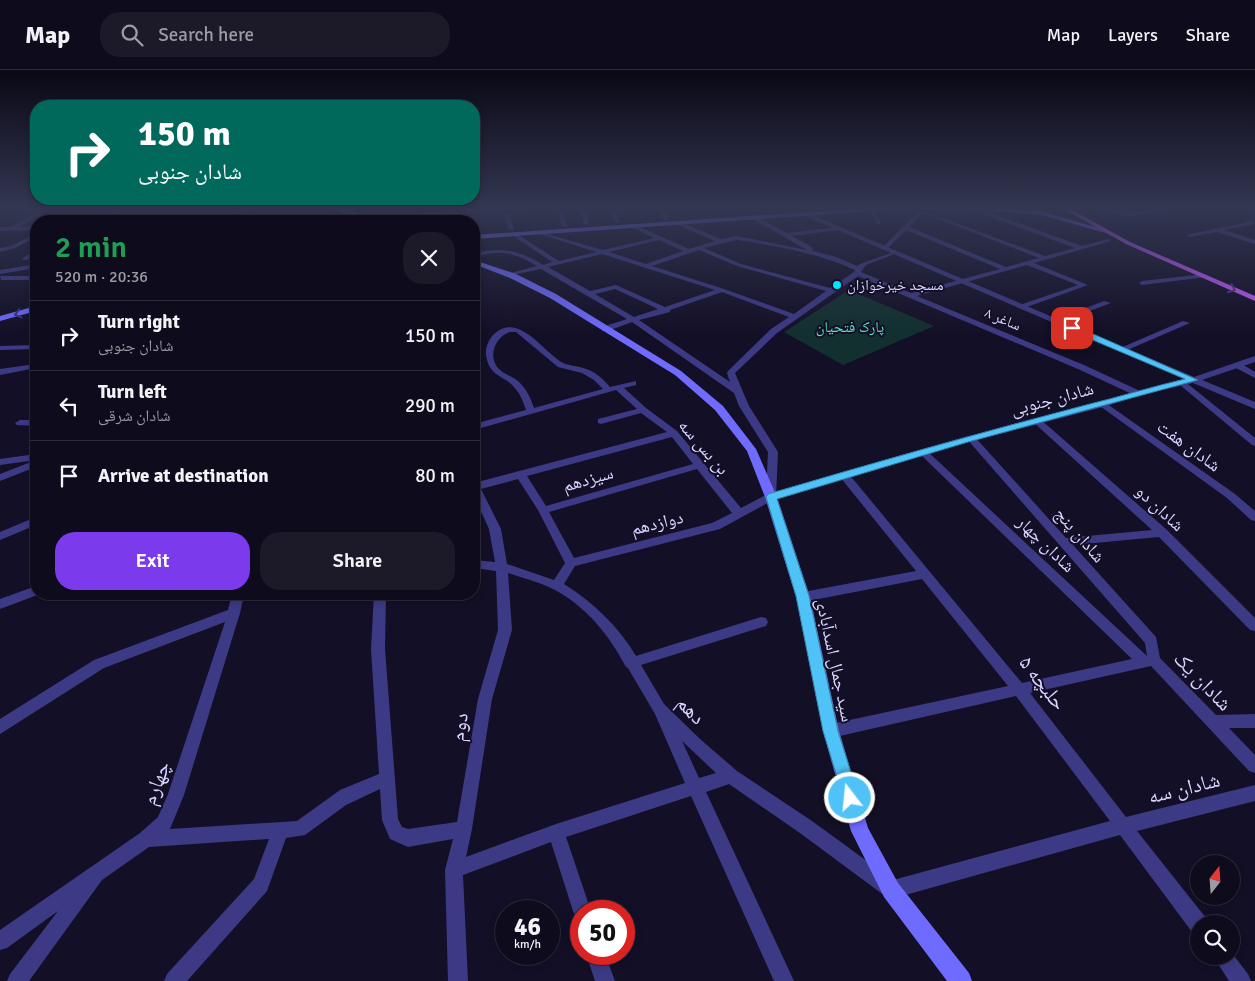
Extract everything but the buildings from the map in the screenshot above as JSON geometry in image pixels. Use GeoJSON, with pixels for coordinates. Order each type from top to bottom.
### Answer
{"type":"FeatureCollection","features":[{"type":"Feature","properties":{"kind":"main road"},"geometry":{"type":"LineString","coordinates":[[1143,250],[1255,299]]}},
{"type":"Feature","properties":{"kind":"main road"},"geometry":{"type":"LineString","coordinates":[[1161,250],[1255,290]]}},
{"type":"Feature","properties":{"kind":"main road","name":"سید جمال اسدآبادی"},"geometry":{"type":"LineString","coordinates":[[480,264],[509,275],[553,296],[678,373],[719,408],[752,451],[772,497],[802,596],[831,731],[860,831],[891,890],[961,981]]}},
{"type":"Feature","properties":{"kind":"main road"},"geometry":{"type":"LineString","coordinates":[[0,319],[30,310]]}},
{"type":"Feature","properties":{"kind":"street"},"geometry":{"type":"LineString","coordinates":[[538,250],[559,264]]}},
{"type":"Feature","properties":{"kind":"street"},"geometry":{"type":"LineString","coordinates":[[592,250],[722,290],[794,317]]}},
{"type":"Feature","properties":{"kind":"street"},"geometry":{"type":"LineString","coordinates":[[509,275],[615,250]]}},
{"type":"Feature","properties":{"kind":"street"},"geometry":{"type":"LineString","coordinates":[[685,250],[690,252]]}},
{"type":"Feature","properties":{"kind":"street"},"geometry":{"type":"LineString","coordinates":[[645,266],[699,250]]}},
{"type":"Feature","properties":{"kind":"street"},"geometry":{"type":"LineString","coordinates":[[702,250],[739,264],[832,291]]}},
{"type":"Feature","properties":{"kind":"street","name":"ساغر ٨"},"geometry":{"type":"LineString","coordinates":[[791,250],[834,258],[911,295],[1081,367],[1137,393]]}},
{"type":"Feature","properties":{"kind":"street"},"geometry":{"type":"LineString","coordinates":[[889,250],[1122,349],[1188,381],[1255,406]]}},
{"type":"Feature","properties":{"kind":"street"},"geometry":{"type":"LineString","coordinates":[[958,250],[1006,269]]}},
{"type":"Feature","properties":{"kind":"street"},"geometry":{"type":"LineString","coordinates":[[1022,250],[1044,258]]}},
{"type":"Feature","properties":{"kind":"street"},"geometry":{"type":"LineString","coordinates":[[911,295],[1075,250]]}},
{"type":"Feature","properties":{"kind":"street"},"geometry":{"type":"LineString","coordinates":[[480,254],[492,251],[520,255],[635,320],[737,391]]}},
{"type":"Feature","properties":{"kind":"street"},"geometry":{"type":"LineString","coordinates":[[772,497],[773,452],[744,406],[731,373],[774,331],[832,291],[864,264],[895,252]]}},
{"type":"Feature","properties":{"kind":"street"},"geometry":{"type":"LineString","coordinates":[[25,259],[30,255]]}},
{"type":"Feature","properties":{"kind":"street"},"geometry":{"type":"LineString","coordinates":[[1021,306],[1085,285],[1027,263]]}},
{"type":"Feature","properties":{"kind":"street"},"geometry":{"type":"LineString","coordinates":[[0,272],[30,267]]}},
{"type":"Feature","properties":{"kind":"street"},"geometry":{"type":"LineString","coordinates":[[1142,283],[1204,276]]}},
{"type":"Feature","properties":{"kind":"street"},"geometry":{"type":"LineString","coordinates":[[0,278],[30,278]]}},
{"type":"Feature","properties":{"kind":"street"},"geometry":{"type":"LineString","coordinates":[[590,293],[616,286],[667,310]]}},
{"type":"Feature","properties":{"kind":"street"},"geometry":{"type":"LineString","coordinates":[[605,329],[667,310],[722,290]]}},
{"type":"Feature","properties":{"kind":"street"},"geometry":{"type":"LineString","coordinates":[[1055,321],[1107,303]]}},
{"type":"Feature","properties":{"kind":"street"},"geometry":{"type":"LineString","coordinates":[[1122,349],[1186,323]]}},
{"type":"Feature","properties":{"kind":"street","name":"بن بس سه"},"geometry":{"type":"LineString","coordinates":[[531,411],[521,389],[495,370],[492,362],[490,348],[492,339],[504,331],[518,330],[553,359],[585,372],[614,388],[674,433],[739,514]]}},
{"type":"Feature","properties":{"kind":"street"},"geometry":{"type":"LineString","coordinates":[[0,348],[30,347]]}},
{"type":"Feature","properties":{"kind":"street","name":"شادان جنوبی"},"geometry":{"type":"LineString","coordinates":[[772,497],[972,438],[1188,381],[1255,359]]}},
{"type":"Feature","properties":{"kind":"street"},"geometry":{"type":"LineString","coordinates":[[1237,365],[1255,375]]}},
{"type":"Feature","properties":{"kind":"street"},"geometry":{"type":"LineString","coordinates":[[0,372],[30,367]]}},
{"type":"Feature","properties":{"kind":"street"},"geometry":{"type":"LineString","coordinates":[[1188,381],[1255,444]]}},
{"type":"Feature","properties":{"kind":"street"},"geometry":{"type":"LineString","coordinates":[[480,425],[633,383]]}},
{"type":"Feature","properties":{"kind":"street","name":"شادان هفت"},"geometry":{"type":"LineString","coordinates":[[1103,404],[1231,496],[1255,517]]}},
{"type":"Feature","properties":{"kind":"street"},"geometry":{"type":"LineString","coordinates":[[601,421],[643,410]]}},
{"type":"Feature","properties":{"kind":"street","name":"شادان دو"},"geometry":{"type":"LineString","coordinates":[[1037,421],[1163,533],[1221,589],[1255,626]]}},
{"type":"Feature","properties":{"kind":"street"},"geometry":{"type":"LineString","coordinates":[[20,423],[30,422]]}},
{"type":"Feature","properties":{"kind":"street"},"geometry":{"type":"LineString","coordinates":[[480,485],[521,476],[674,433]]}},
{"type":"Feature","properties":{"kind":"street","name":"شادان پنج"},"geometry":{"type":"LineString","coordinates":[[972,438],[1150,641],[1149,661]]}},
{"type":"Feature","properties":{"kind":"street","name":"شادان چهار"},"geometry":{"type":"LineString","coordinates":[[923,452],[1149,661]]}},
{"type":"Feature","properties":{"kind":"street"},"geometry":{"type":"LineString","coordinates":[[0,462],[30,459]]}},
{"type":"Feature","properties":{"kind":"street","name":"سیزدهم"},"geometry":{"type":"LineString","coordinates":[[543,510],[700,464]]}},
{"type":"Feature","properties":{"kind":"street"},"geometry":{"type":"LineString","coordinates":[[0,478],[30,466]]}},
{"type":"Feature","properties":{"kind":"street"},"geometry":{"type":"LineString","coordinates":[[521,476],[543,510],[572,563],[557,586]]}},
{"type":"Feature","properties":{"kind":"street","name":"حلبچه ۵"},"geometry":{"type":"LineString","coordinates":[[844,476],[1020,691],[1191,915]]}},
{"type":"Feature","properties":{"kind":"street","name":"دوازدهم"},"geometry":{"type":"LineString","coordinates":[[572,563],[716,526],[772,497]]}},
{"type":"Feature","properties":{"kind":"street","name":"دوم"},"geometry":{"type":"LineString","coordinates":[[458,981],[454,870],[464,829],[485,699],[505,630],[502,568],[495,529],[480,498]]}},
{"type":"Feature","properties":{"kind":"street"},"geometry":{"type":"LineString","coordinates":[[0,536],[30,524]]}},
{"type":"Feature","properties":{"kind":"street"},"geometry":{"type":"LineString","coordinates":[[1063,542],[1163,533]]}},
{"type":"Feature","properties":{"kind":"street","name":"دهم"},"geometry":{"type":"LineString","coordinates":[[480,565],[502,568],[557,586],[580,600],[601,619],[621,643],[659,708],[695,744],[731,776],[806,826],[891,890]]}},
{"type":"Feature","properties":{"kind":"street"},"geometry":{"type":"LineString","coordinates":[[802,596],[924,574]]}},
{"type":"Feature","properties":{"kind":"street"},"geometry":{"type":"LineString","coordinates":[[0,604],[30,593]]}},
{"type":"Feature","properties":{"kind":"street","name":"چهارم"},"geometry":{"type":"LineString","coordinates":[[0,941],[146,839],[164,823],[176,795],[237,600]]}},
{"type":"Feature","properties":{"kind":"street"},"geometry":{"type":"LineString","coordinates":[[380,600],[378,649],[390,820],[396,833],[408,838],[464,829]]}},
{"type":"Feature","properties":{"kind":"street"},"geometry":{"type":"LineString","coordinates":[[0,727],[99,664],[234,613]]}},
{"type":"Feature","properties":{"kind":"street"},"geometry":{"type":"LineString","coordinates":[[632,662],[761,622]]}},
{"type":"Feature","properties":{"kind":"street","name":"شادان یک"},"geometry":{"type":"LineString","coordinates":[[831,731],[1020,691],[1149,661],[1213,722],[1255,766]]}},
{"type":"Feature","properties":{"kind":"street"},"geometry":{"type":"LineString","coordinates":[[659,708],[784,981]]}},
{"type":"Feature","properties":{"kind":"street"},"geometry":{"type":"LineString","coordinates":[[1213,722],[1255,720]]}},
{"type":"Feature","properties":{"kind":"street"},"geometry":{"type":"LineString","coordinates":[[454,870],[556,832],[731,776]]}},
{"type":"Feature","properties":{"kind":"street"},"geometry":{"type":"LineString","coordinates":[[146,839],[280,832],[299,829],[309,824],[338,800],[350,793],[386,779]]}},
{"type":"Feature","properties":{"kind":"street","name":"شادان سه"},"geometry":{"type":"LineString","coordinates":[[891,890],[1255,792]]}},
{"type":"Feature","properties":{"kind":"street"},"geometry":{"type":"LineString","coordinates":[[174,981],[261,885],[280,832]]}},
{"type":"Feature","properties":{"kind":"street"},"geometry":{"type":"LineString","coordinates":[[556,832],[578,900]]}},
{"type":"Feature","properties":{"kind":"street"},"geometry":{"type":"LineString","coordinates":[[16,981],[101,870]]}},
{"type":"Feature","properties":{"kind":"street"},"geometry":{"type":"LineString","coordinates":[[600,965],[605,981]]}},
{"type":"Feature","properties":{"kind":"street"},"geometry":{"type":"LineString","coordinates":[[1229,965],[1241,981]]}},
{"type":"Feature","properties":{"kind":"green space","name":"پارک فتحیان"},"geometry":{"type":"Polygon","coordinates":[[[849,290],[934,326],[843,365],[784,332],[849,290]]]}},
{"type":"Feature","properties":{"kind":"place","name":"مسجد خیرخوازان"},"geometry":{"type":"Point","coordinates":[837,285]}},
{"type":"Feature","properties":{"kind":"route"},"geometry":{"type":"LineString","coordinates":[[850,798],[831,731],[802,596],[772,497],[965,440],[1103,404],[1137,393],[1193,380],[1072,328]]}}]}
